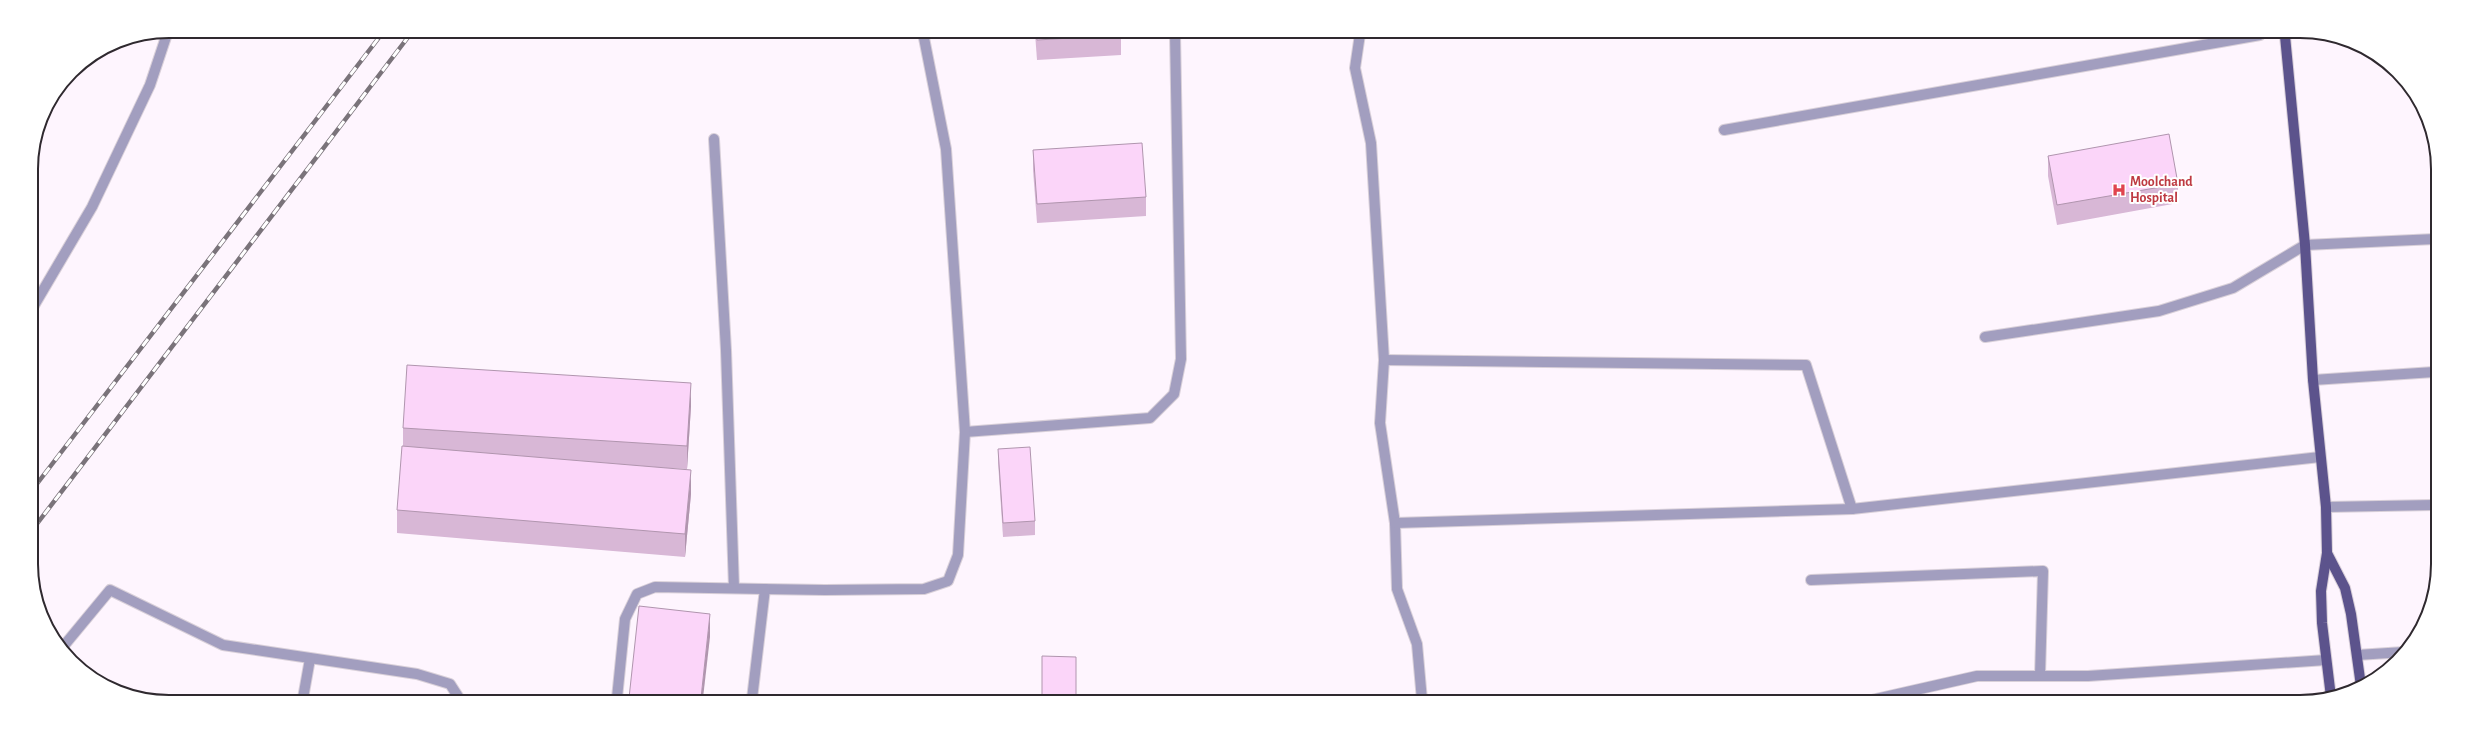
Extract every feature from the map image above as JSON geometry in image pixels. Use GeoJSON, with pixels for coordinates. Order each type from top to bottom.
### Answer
{"type":"FeatureCollection","features":[{"type":"Feature","properties":{"kind":"main road"},"geometry":{"type":"LineString","coordinates":[[2285,38],[2305,245],[2313,380],[2326,507],[2326,553],[2321,591],[2322,623],[2329,692]]}},
{"type":"Feature","properties":{"kind":"main road"},"geometry":{"type":"LineString","coordinates":[[2326,553],[2345,588],[2360,680]]}},
{"type":"Feature","properties":{"kind":"street"},"geometry":{"type":"LineString","coordinates":[[38,299],[92,207],[150,85],[166,38]]}},
{"type":"Feature","properties":{"kind":"street"},"geometry":{"type":"LineString","coordinates":[[617,695],[625,619],[638,594],[655,587],[924,589],[948,581],[958,555],[965,432],[946,149],[924,38]]}},
{"type":"Feature","properties":{"kind":"street"},"geometry":{"type":"LineString","coordinates":[[965,432],[1150,418],[1174,394],[1181,359],[1175,38]]}},
{"type":"Feature","properties":{"kind":"street"},"geometry":{"type":"LineString","coordinates":[[1360,38],[1356,68],[1371,143],[1384,360],[1380,423],[1395,523],[1398,589],[1417,644],[1422,695]]}},
{"type":"Feature","properties":{"kind":"street"},"geometry":{"type":"LineString","coordinates":[[1724,130],[2249,38]]}},
{"type":"Feature","properties":{"kind":"street"},"geometry":{"type":"LineString","coordinates":[[714,139],[726,350],[734,588]]}},
{"type":"Feature","properties":{"kind":"street"},"geometry":{"type":"LineString","coordinates":[[1985,337],[2159,311],[2233,288],[2305,245],[2431,239]]}},
{"type":"Feature","properties":{"kind":"street"},"geometry":{"type":"LineString","coordinates":[[1384,360],[1806,365],[1852,509]]}},
{"type":"Feature","properties":{"kind":"street"},"geometry":{"type":"LineString","coordinates":[[2313,380],[2431,372]]}},
{"type":"Feature","properties":{"kind":"street"},"geometry":{"type":"LineString","coordinates":[[1395,523],[1852,509],[2320,457]]}},
{"type":"Feature","properties":{"kind":"street"},"geometry":{"type":"LineString","coordinates":[[2326,507],[2431,505]]}},
{"type":"Feature","properties":{"kind":"street"},"geometry":{"type":"LineString","coordinates":[[1811,580],[2043,571],[2040,676]]}},
{"type":"Feature","properties":{"kind":"street"},"geometry":{"type":"LineString","coordinates":[[752,695],[765,589]]}},
{"type":"Feature","properties":{"kind":"street"},"geometry":{"type":"LineString","coordinates":[[66,644],[110,590],[223,645],[417,674],[450,684],[456,695]]}},
{"type":"Feature","properties":{"kind":"street"},"geometry":{"type":"LineString","coordinates":[[2357,655],[2395,653]]}},
{"type":"Feature","properties":{"kind":"street"},"geometry":{"type":"LineString","coordinates":[[304,695],[310,659]]}},
{"type":"Feature","properties":{"kind":"street"},"geometry":{"type":"LineString","coordinates":[[1893,695],[1977,676],[2088,676],[2326,660]]}},
{"type":"Feature","properties":{"kind":"building"},"geometry":{"type":"Polygon","coordinates":[[[1037,38],[1071,38],[1037,40],[1037,38]]]}},
{"type":"Feature","properties":{"kind":"building"},"geometry":{"type":"Polygon","coordinates":[[[2169,134],[2178,184],[2057,205],[2048,156],[2169,134]]]}},
{"type":"Feature","properties":{"kind":"building"},"geometry":{"type":"Polygon","coordinates":[[[1142,143],[1146,197],[1037,204],[1033,150],[1142,143]]]}},
{"type":"Feature","properties":{"kind":"building"},"geometry":{"type":"Polygon","coordinates":[[[407,365],[691,383],[687,446],[403,428],[407,365]]]}},
{"type":"Feature","properties":{"kind":"building"},"geometry":{"type":"Polygon","coordinates":[[[402,446],[691,470],[685,534],[397,510],[402,446]]]}},
{"type":"Feature","properties":{"kind":"building"},"geometry":{"type":"Polygon","coordinates":[[[1030,447],[1035,521],[1003,523],[998,449],[1030,447]]]}},
{"type":"Feature","properties":{"kind":"building"},"geometry":{"type":"Polygon","coordinates":[[[639,606],[710,614],[701,695],[629,695],[639,606]]]}},
{"type":"Feature","properties":{"kind":"building"},"geometry":{"type":"Polygon","coordinates":[[[1042,656],[1076,657],[1076,695],[1042,695],[1042,656]]]}},
{"type":"Feature","properties":{"kind":"railway"},"geometry":{"type":"LineString","coordinates":[[38,482],[379,38]]}},
{"type":"Feature","properties":{"kind":"railway"},"geometry":{"type":"LineString","coordinates":[[38,522],[407,38]]}},
{"type":"Feature","properties":{"kind":"place","name":"Moolchand Hospital"},"geometry":{"type":"Point","coordinates":[2119,190]}}]}
